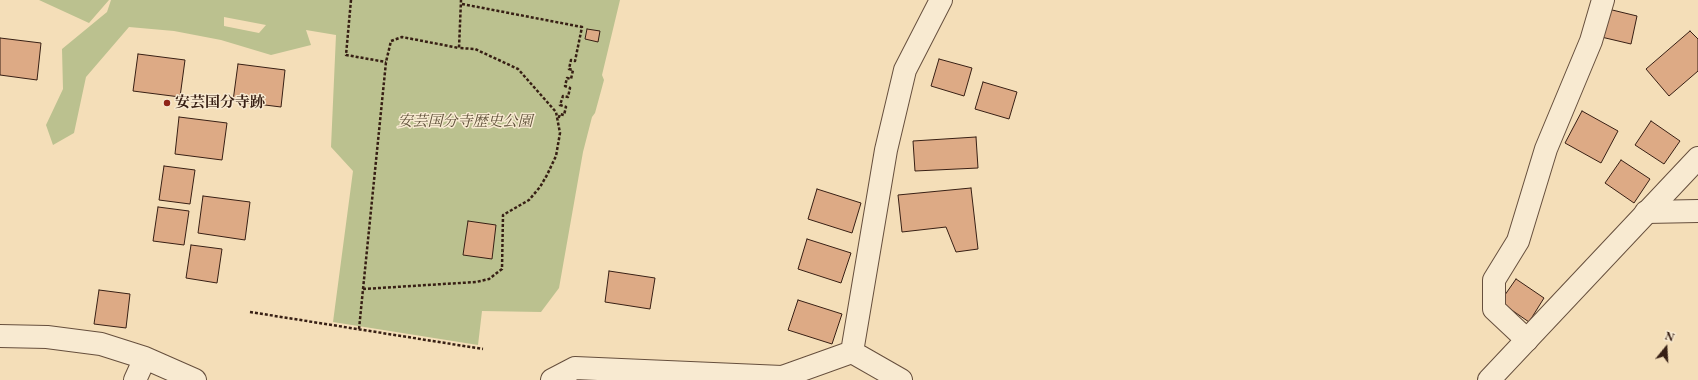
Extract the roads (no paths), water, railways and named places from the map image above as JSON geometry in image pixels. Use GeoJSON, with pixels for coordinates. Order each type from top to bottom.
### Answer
{"type":"FeatureCollection","features":[{"type":"Feature","properties":{"kind":"street"},"geometry":{"type":"LineString","coordinates":[[852,352],[886,150],[905,70],[941,0]]}},
{"type":"Feature","properties":{"kind":"street"},"geometry":{"type":"LineString","coordinates":[[1527,340],[1494,309],[1494,280],[1518,241],[1546,149],[1591,41],[1603,0]]}},
{"type":"Feature","properties":{"kind":"street"},"geometry":{"type":"LineString","coordinates":[[1488,380],[1698,158]]}},
{"type":"Feature","properties":{"kind":"street"},"geometry":{"type":"LineString","coordinates":[[1646,212],[1698,211]]}},
{"type":"Feature","properties":{"kind":"street"},"geometry":{"type":"LineString","coordinates":[[0,336],[47,337],[101,344],[145,358],[195,380]]}},
{"type":"Feature","properties":{"kind":"street"},"geometry":{"type":"LineString","coordinates":[[552,380],[574,368],[782,377],[852,352],[901,380]]}},
{"type":"Feature","properties":{"kind":"street"},"geometry":{"type":"LineString","coordinates":[[135,380],[145,358]]}},
{"type":"Feature","properties":{"kind":"place","name":"安芸国分寺跡"},"geometry":{"type":"Point","coordinates":[167,103]}},
{"type":"Feature","properties":{"kind":"park label","name":"安芸国分寺歴史公園"},"geometry":{"type":"Point","coordinates":[465,122]}}]}
